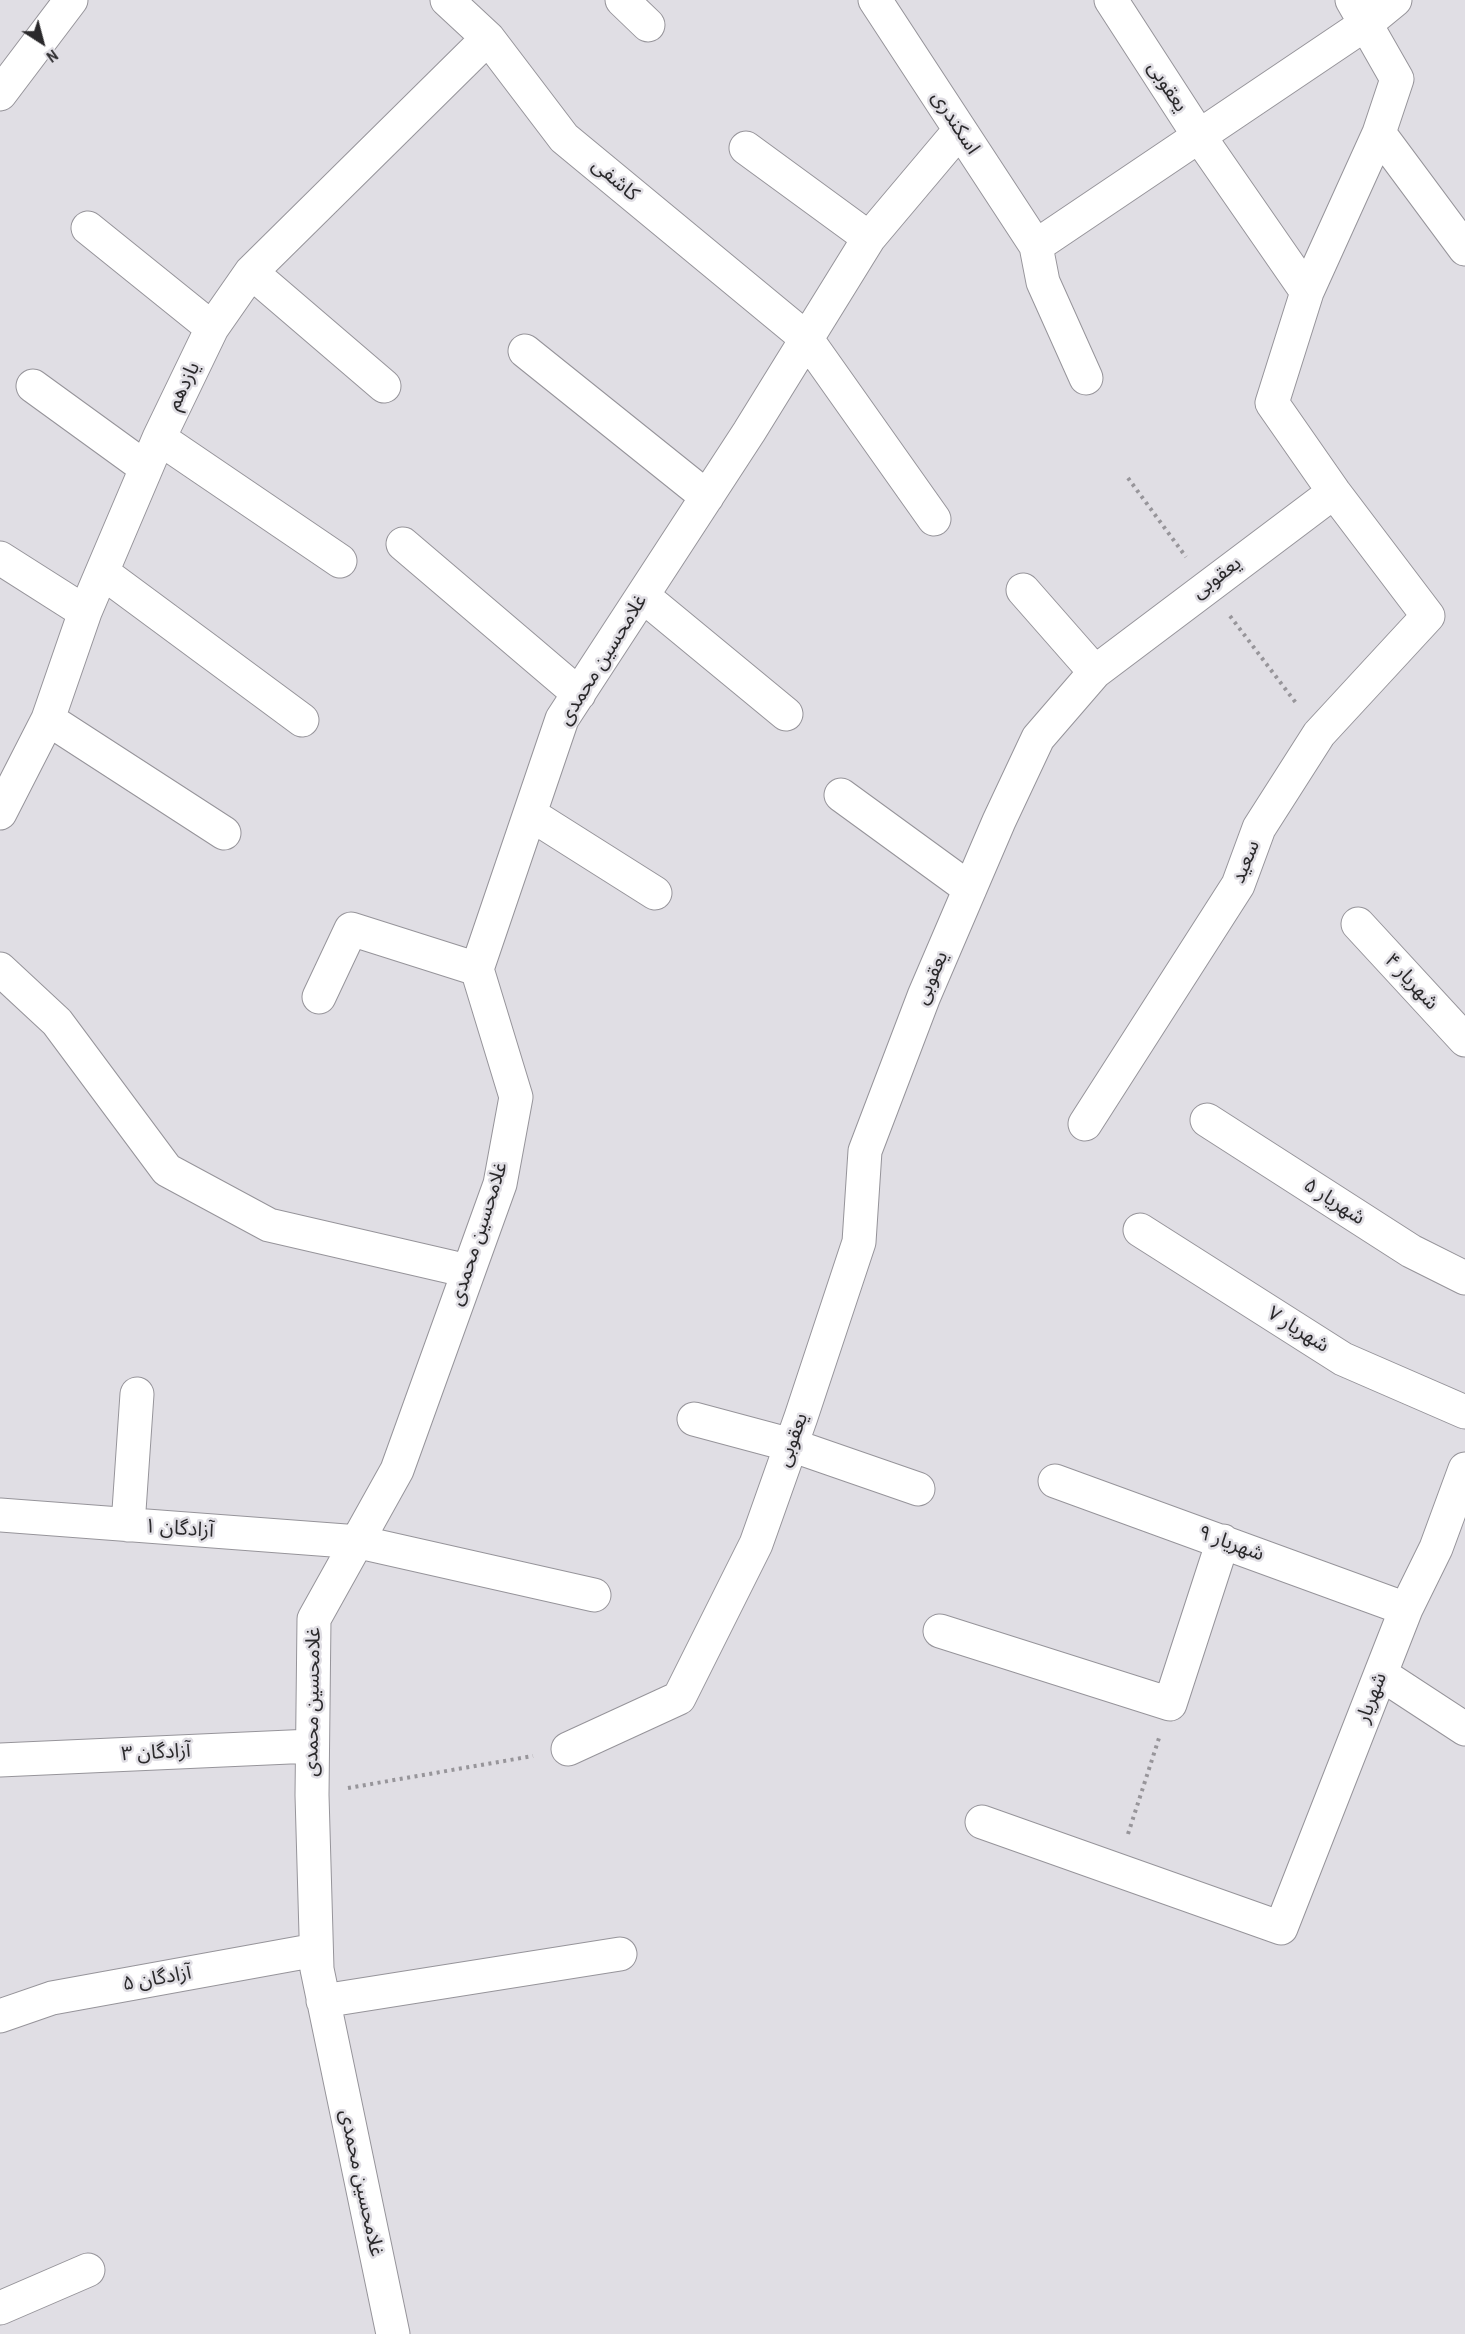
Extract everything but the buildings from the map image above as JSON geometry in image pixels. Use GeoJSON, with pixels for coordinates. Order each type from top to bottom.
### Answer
{"type":"FeatureCollection","features":[{"type":"Feature","properties":{"kind":"street"},"geometry":{"type":"LineString","coordinates":[[0,94],[71,0]]}},
{"type":"Feature","properties":{"kind":"street","name":"کاشفی"},"geometry":{"type":"LineString","coordinates":[[447,0],[488,38],[564,138],[806,338],[934,519]]}},
{"type":"Feature","properties":{"kind":"street"},"geometry":{"type":"LineString","coordinates":[[622,0],[648,26]]}},
{"type":"Feature","properties":{"kind":"street","name":"اسکندری"},"geometry":{"type":"LineString","coordinates":[[875,0],[1036,246]]}},
{"type":"Feature","properties":{"kind":"street","name":"یعقوبی"},"geometry":{"type":"LineString","coordinates":[[1111,0],[1199,136],[1307,292]]}},
{"type":"Feature","properties":{"kind":"street"},"geometry":{"type":"LineString","coordinates":[[1086,378],[1042,282],[1036,246],[1199,136],[1359,12],[1395,0]]}},
{"type":"Feature","properties":{"kind":"street"},"geometry":{"type":"LineString","coordinates":[[1334,492],[1272,403],[1307,292],[1379,133],[1397,79],[1359,12]]}},
{"type":"Feature","properties":{"kind":"street","name":"یازدهم"},"geometry":{"type":"LineString","coordinates":[[4,796],[48,719],[85,612],[159,438],[213,328],[251,272],[488,38]]}},
{"type":"Feature","properties":{"kind":"street","name":"غلامحسین محمدی"},"geometry":{"type":"LineString","coordinates":[[393,2334],[323,2001],[316,1950],[312,1795],[314,1619],[359,1542],[397,1470],[500,1184],[516,1097],[477,969],[562,719],[707,497],[869,238],[960,130]]}},
{"type":"Feature","properties":{"kind":"street"},"geometry":{"type":"LineString","coordinates":[[1379,133],[1465,249]]}},
{"type":"Feature","properties":{"kind":"street"},"geometry":{"type":"LineString","coordinates":[[746,148],[869,238]]}},
{"type":"Feature","properties":{"kind":"street"},"geometry":{"type":"LineString","coordinates":[[88,228],[213,328]]}},
{"type":"Feature","properties":{"kind":"street"},"geometry":{"type":"LineString","coordinates":[[251,272],[384,386]]}},
{"type":"Feature","properties":{"kind":"street"},"geometry":{"type":"LineString","coordinates":[[525,351],[707,497]]}},
{"type":"Feature","properties":{"kind":"street"},"geometry":{"type":"LineString","coordinates":[[33,386],[146,468]]}},
{"type":"Feature","properties":{"kind":"street"},"geometry":{"type":"LineString","coordinates":[[159,438],[340,561]]}},
{"type":"Feature","properties":{"kind":"street","name":"یعقوبی"},"geometry":{"type":"LineString","coordinates":[[568,1749],[680,1698],[756,1544],[859,1242],[865,1150],[924,996],[1038,738],[1095,672],[1334,492]]}},
{"type":"Feature","properties":{"kind":"street","name":"سعید"},"geometry":{"type":"LineString","coordinates":[[1085,1124],[1238,885],[1259,828],[1319,734],[1428,616],[1334,492]]}},
{"type":"Feature","properties":{"kind":"street"},"geometry":{"type":"LineString","coordinates":[[403,544],[579,694]]}},
{"type":"Feature","properties":{"kind":"street"},"geometry":{"type":"LineString","coordinates":[[0,558],[85,612]]}},
{"type":"Feature","properties":{"kind":"street"},"geometry":{"type":"LineString","coordinates":[[102,572],[302,720]]}},
{"type":"Feature","properties":{"kind":"street"},"geometry":{"type":"LineString","coordinates":[[1023,590],[1095,672]]}},
{"type":"Feature","properties":{"kind":"street"},"geometry":{"type":"LineString","coordinates":[[643,596],[786,714]]}},
{"type":"Feature","properties":{"kind":"street"},"geometry":{"type":"LineString","coordinates":[[48,719],[224,833]]}},
{"type":"Feature","properties":{"kind":"street"},"geometry":{"type":"LineString","coordinates":[[841,795],[970,889]]}},
{"type":"Feature","properties":{"kind":"street"},"geometry":{"type":"LineString","coordinates":[[530,814],[656,893]]}},
{"type":"Feature","properties":{"kind":"street","name":"شهریار ۴"},"geometry":{"type":"LineString","coordinates":[[1358,924],[1465,1040]]}},
{"type":"Feature","properties":{"kind":"street"},"geometry":{"type":"LineString","coordinates":[[319,997],[351,930],[477,969]]}},
{"type":"Feature","properties":{"kind":"street"},"geometry":{"type":"LineString","coordinates":[[0,969],[57,1022],[168,1170],[269,1225],[468,1271]]}},
{"type":"Feature","properties":{"kind":"street","name":"شهریار ۵"},"geometry":{"type":"LineString","coordinates":[[1207,1120],[1411,1251],[1465,1278]]}},
{"type":"Feature","properties":{"kind":"street","name":"شهریار ۷"},"geometry":{"type":"LineString","coordinates":[[1140,1230],[1343,1359],[1424,1397],[1465,1412]]}},
{"type":"Feature","properties":{"kind":"street"},"geometry":{"type":"LineString","coordinates":[[129,1525],[137,1394]]}},
{"type":"Feature","properties":{"kind":"street"},"geometry":{"type":"LineString","coordinates":[[694,1419],[791,1445],[918,1490]]}},
{"type":"Feature","properties":{"kind":"street","name":"شهریار"},"geometry":{"type":"LineString","coordinates":[[1116,1872],[1281,1928],[1406,1609],[1436,1548],[1456,1521],[1465,1469]]}},
{"type":"Feature","properties":{"kind":"street","name":"شهریار ۹"},"geometry":{"type":"LineString","coordinates":[[1055,1481],[1406,1609]]}},
{"type":"Feature","properties":{"kind":"street","name":"آزادگان ۱"},"geometry":{"type":"LineString","coordinates":[[0,1515],[359,1542],[594,1595]]}},
{"type":"Feature","properties":{"kind":"street"},"geometry":{"type":"LineString","coordinates":[[940,1631],[1170,1704],[1223,1541]]}},
{"type":"Feature","properties":{"kind":"street"},"geometry":{"type":"LineString","coordinates":[[1381,1674],[1465,1729]]}},
{"type":"Feature","properties":{"kind":"street","name":"آزادگان ۳"},"geometry":{"type":"LineString","coordinates":[[0,1760],[312,1746]]}},
{"type":"Feature","properties":{"kind":"street"},"geometry":{"type":"LineString","coordinates":[[981,1822],[1116,1872]]}},
{"type":"Feature","properties":{"kind":"street","name":"آزادگان ۵"},"geometry":{"type":"LineString","coordinates":[[0,2016],[52,1998],[316,1950]]}},
{"type":"Feature","properties":{"kind":"street"},"geometry":{"type":"LineString","coordinates":[[323,2001],[620,1954]]}},
{"type":"Feature","properties":{"kind":"street"},"geometry":{"type":"LineString","coordinates":[[0,2308],[88,2270]]}},
{"type":"Feature","properties":{"kind":"path"},"geometry":{"type":"LineString","coordinates":[[1116,1872],[1170,1704]]}},
{"type":"Feature","properties":{"kind":"path"},"geometry":{"type":"LineString","coordinates":[[312,1795],[568,1749]]}}]}
